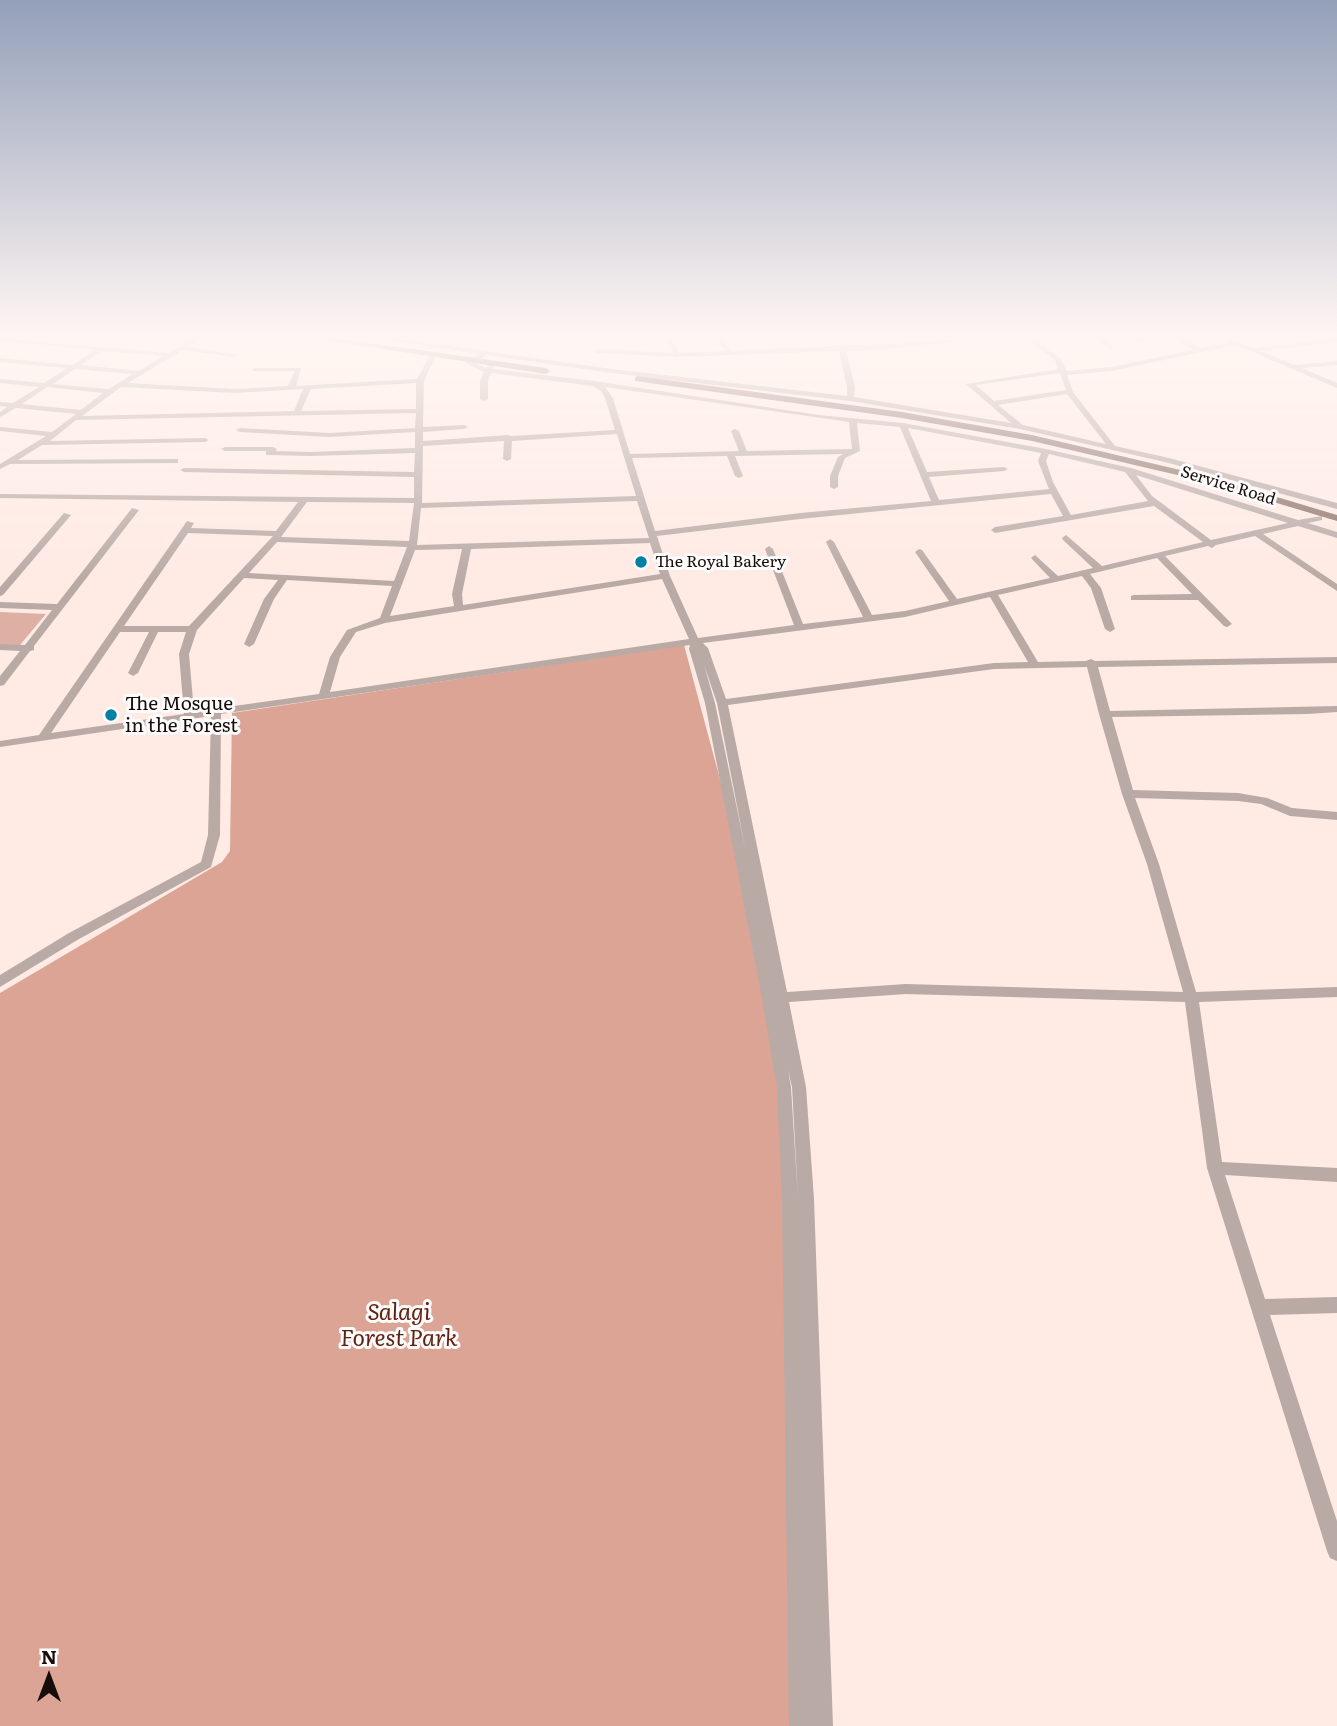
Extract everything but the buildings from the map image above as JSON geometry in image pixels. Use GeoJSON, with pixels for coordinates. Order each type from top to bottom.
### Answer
{"type":"FeatureCollection","features":[{"type":"Feature","properties":{"kind":"main road"},"geometry":{"type":"LineString","coordinates":[[902,419],[1031,442],[1204,484],[1337,524]]}},
{"type":"Feature","properties":{"kind":"main road"},"geometry":{"type":"LineString","coordinates":[[922,419],[1045,440],[1206,479],[1337,518]]}},
{"type":"Feature","properties":{"kind":"street"},"geometry":{"type":"LineString","coordinates":[[4,465],[41,443],[72,419]]}},
{"type":"Feature","properties":{"kind":"street"},"geometry":{"type":"LineString","coordinates":[[384,620],[411,546],[418,504],[420,419]]}},
{"type":"Feature","properties":{"kind":"street"},"geometry":{"type":"LineString","coordinates":[[614,419],[665,576],[695,641],[724,770],[784,1087],[793,1323],[800,1726]]}},
{"type":"Feature","properties":{"kind":"street","name":"Service Road"},"geometry":{"type":"LineString","coordinates":[[836,419],[903,425],[1046,451],[1128,470],[1337,536]]}},
{"type":"Feature","properties":{"kind":"street","name":"Service Road"},"geometry":{"type":"LineString","coordinates":[[973,419],[1020,426],[1112,448],[1337,506]]}},
{"type":"Feature","properties":{"kind":"street"},"geometry":{"type":"LineString","coordinates":[[1012,419],[1020,426]]}},
{"type":"Feature","properties":{"kind":"street"},"geometry":{"type":"LineString","coordinates":[[1090,419],[1112,448]]}},
{"type":"Feature","properties":{"kind":"street"},"geometry":{"type":"LineString","coordinates":[[853,421],[856,451]]}},
{"type":"Feature","properties":{"kind":"street"},"geometry":{"type":"LineString","coordinates":[[903,425],[936,503]]}},
{"type":"Feature","properties":{"kind":"street"},"geometry":{"type":"LineString","coordinates":[[240,430],[329,435],[464,427]]}},
{"type":"Feature","properties":{"kind":"street"},"geometry":{"type":"LineString","coordinates":[[2,431],[53,434]]}},
{"type":"Feature","properties":{"kind":"street"},"geometry":{"type":"LineString","coordinates":[[735,431],[744,453]]}},
{"type":"Feature","properties":{"kind":"street"},"geometry":{"type":"LineString","coordinates":[[270,453],[419,447],[508,438],[617,432]]}},
{"type":"Feature","properties":{"kind":"street"},"geometry":{"type":"LineString","coordinates":[[507,458],[508,438]]}},
{"type":"Feature","properties":{"kind":"street"},"geometry":{"type":"LineString","coordinates":[[41,443],[205,440]]}},
{"type":"Feature","properties":{"kind":"street"},"geometry":{"type":"LineString","coordinates":[[225,449],[273,449],[260,472]]}},
{"type":"Feature","properties":{"kind":"street"},"geometry":{"type":"LineString","coordinates":[[627,456],[856,451]]}},
{"type":"Feature","properties":{"kind":"street"},"geometry":{"type":"LineString","coordinates":[[834,487],[834,476],[842,457],[856,451]]}},
{"type":"Feature","properties":{"kind":"street"},"geometry":{"type":"LineString","coordinates":[[1046,451],[1042,461],[1068,517]]}},
{"type":"Feature","properties":{"kind":"street"},"geometry":{"type":"LineString","coordinates":[[730,453],[739,476]]}},
{"type":"Feature","properties":{"kind":"street"},"geometry":{"type":"LineString","coordinates":[[4,465],[175,461]]}},
{"type":"Feature","properties":{"kind":"street"},"geometry":{"type":"LineString","coordinates":[[923,475],[1004,469]]}},
{"type":"Feature","properties":{"kind":"street"},"geometry":{"type":"LineString","coordinates":[[184,470],[419,475]]}},
{"type":"Feature","properties":{"kind":"street"},"geometry":{"type":"LineString","coordinates":[[1128,470],[1154,503],[1212,545]]}},
{"type":"Feature","properties":{"kind":"street"},"geometry":{"type":"LineString","coordinates":[[42,738],[188,526],[277,537],[411,546],[467,546],[653,537],[1054,491]]}},
{"type":"Feature","properties":{"kind":"street"},"geometry":{"type":"LineString","coordinates":[[0,496],[305,499],[418,504],[639,498]]}},
{"type":"Feature","properties":{"kind":"street"},"geometry":{"type":"LineString","coordinates":[[189,715],[184,654],[191,629],[277,537],[305,499]]}},
{"type":"Feature","properties":{"kind":"street"},"geometry":{"type":"LineString","coordinates":[[995,530],[1154,503]]}},
{"type":"Feature","properties":{"kind":"street"},"geometry":{"type":"LineString","coordinates":[[0,683],[30,648],[135,510]]}},
{"type":"Feature","properties":{"kind":"street"},"geometry":{"type":"LineString","coordinates":[[0,593],[67,515]]}},
{"type":"Feature","properties":{"kind":"street"},"geometry":{"type":"LineString","coordinates":[[0,744],[695,641],[869,619],[955,603],[1319,518]]}},
{"type":"Feature","properties":{"kind":"street"},"geometry":{"type":"LineString","coordinates":[[1258,534],[1337,588]]}},
{"type":"Feature","properties":{"kind":"street"},"geometry":{"type":"LineString","coordinates":[[1066,538],[1101,570]]}},
{"type":"Feature","properties":{"kind":"street"},"geometry":{"type":"LineString","coordinates":[[830,542],[869,619]]}},
{"type":"Feature","properties":{"kind":"street"},"geometry":{"type":"LineString","coordinates":[[459,608],[457,594],[467,546]]}},
{"type":"Feature","properties":{"kind":"street"},"geometry":{"type":"LineString","coordinates":[[769,550],[800,628]]}},
{"type":"Feature","properties":{"kind":"street"},"geometry":{"type":"LineString","coordinates":[[919,552],[955,603]]}},
{"type":"Feature","properties":{"kind":"street"},"geometry":{"type":"LineString","coordinates":[[1160,556],[1227,624]]}},
{"type":"Feature","properties":{"kind":"street"},"geometry":{"type":"LineString","coordinates":[[1035,558],[1057,580]]}},
{"type":"Feature","properties":{"kind":"street"},"geometry":{"type":"LineString","coordinates":[[1085,573],[1100,597],[1110,629]]}},
{"type":"Feature","properties":{"kind":"street"},"geometry":{"type":"LineString","coordinates":[[242,575],[397,584]]}},
{"type":"Feature","properties":{"kind":"street"},"geometry":{"type":"LineString","coordinates":[[324,695],[335,657],[352,630],[384,620],[665,576]]}},
{"type":"Feature","properties":{"kind":"street"},"geometry":{"type":"LineString","coordinates":[[249,644],[270,599],[283,579]]}},
{"type":"Feature","properties":{"kind":"street"},"geometry":{"type":"LineString","coordinates":[[993,594],[1033,663]]}},
{"type":"Feature","properties":{"kind":"street"},"geometry":{"type":"LineString","coordinates":[[1134,598],[1201,597]]}},
{"type":"Feature","properties":{"kind":"street"},"geometry":{"type":"LineString","coordinates":[[0,605],[60,607]]}},
{"type":"Feature","properties":{"kind":"street"},"geometry":{"type":"LineString","coordinates":[[117,629],[191,629]]}},
{"type":"Feature","properties":{"kind":"street"},"geometry":{"type":"LineString","coordinates":[[133,673],[155,629]]}},
{"type":"Feature","properties":{"kind":"street"},"geometry":{"type":"LineString","coordinates":[[695,641],[703,648],[722,703],[799,1087],[806,1199],[822,1726]]}},
{"type":"Feature","properties":{"kind":"street"},"geometry":{"type":"LineString","coordinates":[[0,647],[30,648]]}},
{"type":"Feature","properties":{"kind":"street"},"geometry":{"type":"LineString","coordinates":[[722,703],[1033,663],[1337,660]]}},
{"type":"Feature","properties":{"kind":"street"},"geometry":{"type":"LineString","coordinates":[[1091,662],[1104,714],[1153,864],[1191,997],[1215,1168],[1337,1551]]}},
{"type":"Feature","properties":{"kind":"street"},"geometry":{"type":"LineString","coordinates":[[1104,714],[1337,709]]}},
{"type":"Feature","properties":{"kind":"street"},"geometry":{"type":"LineString","coordinates":[[0,982],[74,936],[207,864],[214,835],[216,710]]}},
{"type":"Feature","properties":{"kind":"street"},"geometry":{"type":"LineString","coordinates":[[1128,794],[1238,797],[1263,801],[1290,812],[1337,816]]}},
{"type":"Feature","properties":{"kind":"street"},"geometry":{"type":"LineString","coordinates":[[783,998],[906,989],[1191,997],[1337,992]]}},
{"type":"Feature","properties":{"kind":"street"},"geometry":{"type":"LineString","coordinates":[[1215,1168],[1337,1175]]}},
{"type":"Feature","properties":{"kind":"street"},"geometry":{"type":"LineString","coordinates":[[1259,1307],[1337,1305]]}},
{"type":"Feature","properties":{"kind":"shaded area"},"geometry":{"type":"Polygon","coordinates":[[[0,612],[46,614],[20,645],[0,645],[0,612]]]}},
{"type":"Feature","properties":{"kind":"green space","name":"Salagi Forest Park"},"geometry":{"type":"Polygon","coordinates":[[[684,645],[729,813],[785,1103],[813,1726],[0,1726],[0,993],[222,862],[230,851],[232,713],[684,645]]]}},
{"type":"Feature","properties":{"kind":"place","name":"The Royal Bakery"},"geometry":{"type":"Point","coordinates":[641,562]}},
{"type":"Feature","properties":{"kind":"place","name":"The Mosque in the Forest"},"geometry":{"type":"Point","coordinates":[111,715]}}]}
